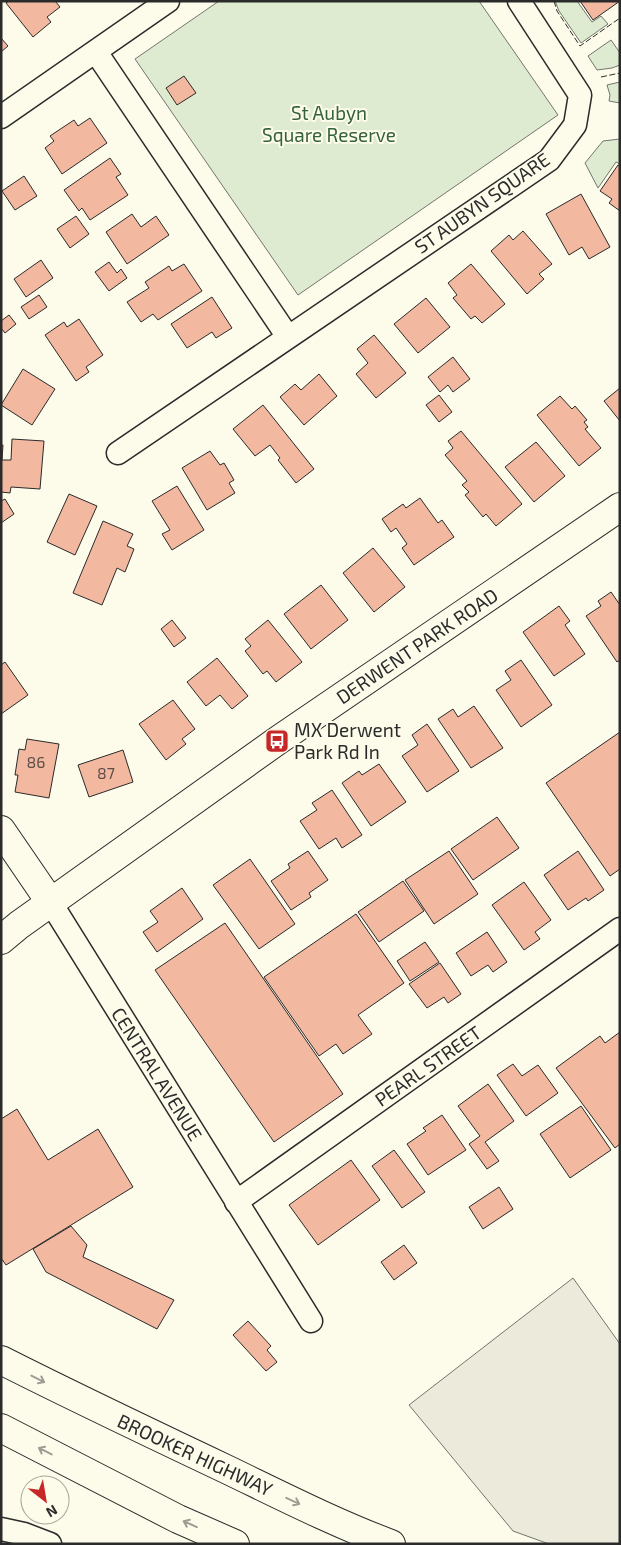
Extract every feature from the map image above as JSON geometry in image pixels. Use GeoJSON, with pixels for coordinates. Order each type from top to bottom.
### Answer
{"type":"FeatureCollection","features":[{"type":"Feature","properties":{"kind":"main road","name":"DERWENT PARK ROAD"},"geometry":{"type":"LineString","coordinates":[[7,932],[277,741],[620,507]]}},
{"type":"Feature","properties":{"kind":"main road","name":"CENTRAL AVENUE"},"geometry":{"type":"LineString","coordinates":[[1,830],[51,902]]}},
{"type":"Feature","properties":{"kind":"main road","name":"BROOKER HIGHWAY"},"geometry":{"type":"LineString","coordinates":[[1,1360],[75,1398],[298,1504],[391,1544]]}},
{"type":"Feature","properties":{"kind":"main road"},"geometry":{"type":"LineString","coordinates":[[1,1428],[169,1514],[235,1544]]}},
{"type":"Feature","properties":{"kind":"street"},"geometry":{"type":"LineString","coordinates":[[1,117],[168,1]]}},
{"type":"Feature","properties":{"kind":"street","name":"ST AUBYN SQUARE"},"geometry":{"type":"LineString","coordinates":[[118,453],[549,160],[576,125],[580,95],[519,1]]}},
{"type":"Feature","properties":{"kind":"street"},"geometry":{"type":"LineString","coordinates":[[96,52],[288,337]]}},
{"type":"Feature","properties":{"kind":"street","name":"CENTRAL AVENUE"},"geometry":{"type":"LineString","coordinates":[[51,902],[311,1321]]}},
{"type":"Feature","properties":{"kind":"street","name":"PEARL STREET"},"geometry":{"type":"LineString","coordinates":[[236,1202],[620,929]]}},
{"type":"Feature","properties":{"kind":"street"},"geometry":{"type":"LineString","coordinates":[[1,1529],[24,1534],[50,1544]]}},
{"type":"Feature","properties":{"kind":"green space","name":"St Aubyn Square Reserve"},"geometry":{"type":"Polygon","coordinates":[[[219,1],[479,1],[558,115],[298,295],[135,59],[219,1]]]}},
{"type":"Feature","properties":{"kind":"green space"},"geometry":{"type":"Polygon","coordinates":[[[555,1],[577,1],[592,22],[601,16],[608,24],[581,43],[559,11],[555,1]]]}},
{"type":"Feature","properties":{"kind":"green space"},"geometry":{"type":"Polygon","coordinates":[[[611,40],[620,53],[620,65],[597,70],[588,56],[611,40]]]}},
{"type":"Feature","properties":{"kind":"green space"},"geometry":{"type":"Polygon","coordinates":[[[620,82],[620,103],[609,101],[610,95],[607,85],[620,82]]]}},
{"type":"Feature","properties":{"kind":"green space"},"geometry":{"type":"Polygon","coordinates":[[[620,139],[620,164],[616,162],[598,188],[585,163],[603,141],[620,139]]]}},
{"type":"Feature","properties":{"kind":"shaded area"},"geometry":{"type":"Polygon","coordinates":[[[573,1278],[620,1344],[620,1544],[549,1544],[513,1531],[409,1405],[573,1278]]]}},
{"type":"Feature","properties":{"kind":"building"},"geometry":{"type":"Polygon","coordinates":[[[9,1],[55,1],[60,7],[47,17],[51,22],[33,37],[6,3],[9,1]]]}},
{"type":"Feature","properties":{"kind":"building"},"geometry":{"type":"Polygon","coordinates":[[[580,1],[620,1],[593,20],[580,1]]]}},
{"type":"Feature","properties":{"kind":"building"},"geometry":{"type":"Polygon","coordinates":[[[1,38],[8,46],[1,52],[1,38]]]}},
{"type":"Feature","properties":{"kind":"building"},"geometry":{"type":"Polygon","coordinates":[[[184,76],[196,93],[177,105],[166,88],[184,76]]]}},
{"type":"Feature","properties":{"kind":"building"},"geometry":{"type":"Polygon","coordinates":[[[90,118],[107,143],[62,174],[45,148],[54,141],[50,136],[74,120],[78,126],[90,118]]]}},
{"type":"Feature","properties":{"kind":"building"},"geometry":{"type":"Polygon","coordinates":[[[110,158],[121,174],[116,177],[128,195],[90,220],[82,208],[79,211],[64,190],[110,158]]]}},
{"type":"Feature","properties":{"kind":"building"},"geometry":{"type":"Polygon","coordinates":[[[618,165],[620,166],[620,211],[609,203],[612,199],[600,191],[618,165]]]}},
{"type":"Feature","properties":{"kind":"building"},"geometry":{"type":"Polygon","coordinates":[[[24,176],[37,196],[15,210],[2,191],[24,176]]]}},
{"type":"Feature","properties":{"kind":"building"},"geometry":{"type":"Polygon","coordinates":[[[581,194],[610,247],[589,259],[582,247],[569,255],[546,214],[581,194]]]}},
{"type":"Feature","properties":{"kind":"building"},"geometry":{"type":"Polygon","coordinates":[[[132,214],[141,227],[156,216],[169,235],[127,264],[106,232],[132,214]]]}},
{"type":"Feature","properties":{"kind":"building"},"geometry":{"type":"Polygon","coordinates":[[[76,216],[89,234],[70,248],[57,229],[76,216]]]}},
{"type":"Feature","properties":{"kind":"building"},"geometry":{"type":"Polygon","coordinates":[[[523,231],[552,264],[539,274],[544,279],[527,294],[491,251],[509,235],[513,240],[523,231]]]}},
{"type":"Feature","properties":{"kind":"building"},"geometry":{"type":"Polygon","coordinates":[[[41,260],[53,278],[26,297],[14,279],[41,260]]]}},
{"type":"Feature","properties":{"kind":"building"},"geometry":{"type":"Polygon","coordinates":[[[109,262],[117,273],[121,269],[127,278],[109,291],[95,272],[109,262]]]}},
{"type":"Feature","properties":{"kind":"building"},"geometry":{"type":"Polygon","coordinates":[[[184,264],[202,291],[158,320],[153,314],[141,322],[127,302],[149,288],[145,282],[169,266],[172,271],[184,264]]]}},
{"type":"Feature","properties":{"kind":"building"},"geometry":{"type":"Polygon","coordinates":[[[471,264],[505,304],[482,323],[475,316],[471,319],[453,298],[457,295],[448,283],[471,264]]]}},
{"type":"Feature","properties":{"kind":"building"},"geometry":{"type":"Polygon","coordinates":[[[39,295],[47,307],[29,319],[21,307],[39,295]]]}},
{"type":"Feature","properties":{"kind":"building"},"geometry":{"type":"Polygon","coordinates":[[[212,297],[232,328],[216,338],[212,332],[187,348],[171,324],[212,297]]]}},
{"type":"Feature","properties":{"kind":"building"},"geometry":{"type":"Polygon","coordinates":[[[426,298],[450,327],[418,353],[394,324],[426,298]]]}},
{"type":"Feature","properties":{"kind":"building"},"geometry":{"type":"Polygon","coordinates":[[[9,315],[16,324],[5,333],[1,328],[1,321],[9,315]]]}},
{"type":"Feature","properties":{"kind":"building"},"geometry":{"type":"Polygon","coordinates":[[[79,319],[103,355],[86,367],[89,372],[76,381],[45,335],[64,322],[67,327],[79,319]]]}},
{"type":"Feature","properties":{"kind":"building"},"geometry":{"type":"Polygon","coordinates":[[[374,335],[406,373],[376,398],[356,374],[368,363],[357,349],[374,335]]]}},
{"type":"Feature","properties":{"kind":"building"},"geometry":{"type":"Polygon","coordinates":[[[453,357],[470,379],[453,392],[448,385],[440,392],[428,377],[453,357]]]}},
{"type":"Feature","properties":{"kind":"building"},"geometry":{"type":"Polygon","coordinates":[[[23,369],[55,389],[32,425],[1,405],[23,369]]]}},
{"type":"Feature","properties":{"kind":"building"},"geometry":{"type":"Polygon","coordinates":[[[319,374],[337,396],[304,425],[280,397],[295,384],[301,390],[319,374]]]}},
{"type":"Feature","properties":{"kind":"building"},"geometry":{"type":"Polygon","coordinates":[[[620,388],[620,421],[604,401],[620,388]]]}},
{"type":"Feature","properties":{"kind":"building"},"geometry":{"type":"Polygon","coordinates":[[[439,395],[452,412],[439,422],[426,405],[439,395]]]}},
{"type":"Feature","properties":{"kind":"building"},"geometry":{"type":"Polygon","coordinates":[[[560,396],[572,409],[575,406],[587,420],[584,422],[588,427],[585,429],[601,448],[579,466],[537,415],[560,396]]]}},
{"type":"Feature","properties":{"kind":"building"},"geometry":{"type":"Polygon","coordinates":[[[263,405],[314,469],[296,483],[278,460],[280,458],[270,445],[255,456],[233,429],[263,405]]]}},
{"type":"Feature","properties":{"kind":"building"},"geometry":{"type":"Polygon","coordinates":[[[461,431],[522,504],[496,526],[486,514],[483,517],[465,495],[469,492],[462,485],[467,481],[445,455],[453,448],[448,441],[461,431]]]}},
{"type":"Feature","properties":{"kind":"building"},"geometry":{"type":"Polygon","coordinates":[[[12,439],[44,441],[40,489],[11,487],[10,493],[1,492],[1,445],[3,445],[2,460],[11,460],[12,439]]]}},
{"type":"Feature","properties":{"kind":"building"},"geometry":{"type":"Polygon","coordinates":[[[536,442],[565,476],[534,502],[505,467],[536,442]]]}},
{"type":"Feature","properties":{"kind":"building"},"geometry":{"type":"Polygon","coordinates":[[[210,451],[220,465],[224,463],[234,480],[229,483],[235,493],[207,510],[182,468],[210,451]]]}},
{"type":"Feature","properties":{"kind":"building"},"geometry":{"type":"Polygon","coordinates":[[[177,486],[204,530],[172,550],[162,534],[170,530],[152,501],[177,486]]]}},
{"type":"Feature","properties":{"kind":"building"},"geometry":{"type":"Polygon","coordinates":[[[69,494],[97,506],[75,555],[47,542],[69,494]]]}},
{"type":"Feature","properties":{"kind":"building"},"geometry":{"type":"Polygon","coordinates":[[[420,498],[438,523],[442,520],[454,537],[414,565],[402,548],[407,544],[396,528],[391,532],[382,519],[403,504],[406,508],[420,498]]]}},
{"type":"Feature","properties":{"kind":"building"},"geometry":{"type":"Polygon","coordinates":[[[5,499],[14,514],[1,523],[1,501],[5,499]]]}},
{"type":"Feature","properties":{"kind":"building"},"geometry":{"type":"Polygon","coordinates":[[[103,521],[133,534],[127,546],[134,549],[125,572],[117,568],[102,605],[73,593],[103,521]]]}},
{"type":"Feature","properties":{"kind":"building"},"geometry":{"type":"Polygon","coordinates":[[[373,548],[405,587],[374,612],[343,573],[373,548]]]}},
{"type":"Feature","properties":{"kind":"building"},"geometry":{"type":"Polygon","coordinates":[[[321,585],[348,620],[311,649],[284,614],[321,585]]]}},
{"type":"Feature","properties":{"kind":"building"},"geometry":{"type":"Polygon","coordinates":[[[611,592],[620,605],[620,660],[617,662],[586,616],[601,606],[598,601],[611,592]]]}},
{"type":"Feature","properties":{"kind":"building"},"geometry":{"type":"Polygon","coordinates":[[[559,606],[570,621],[565,625],[585,654],[554,676],[523,632],[559,606]]]}},
{"type":"Feature","properties":{"kind":"building"},"geometry":{"type":"Polygon","coordinates":[[[172,620],[186,638],[174,647],[161,629],[172,620]]]}},
{"type":"Feature","properties":{"kind":"building"},"geometry":{"type":"Polygon","coordinates":[[[268,620],[302,662],[276,682],[267,671],[263,674],[245,651],[251,646],[245,639],[268,620]]]}},
{"type":"Feature","properties":{"kind":"building"},"geometry":{"type":"Polygon","coordinates":[[[217,658],[248,696],[232,709],[220,695],[206,706],[187,682],[217,658]]]}},
{"type":"Feature","properties":{"kind":"building"},"geometry":{"type":"Polygon","coordinates":[[[521,660],[552,705],[521,727],[496,690],[511,680],[505,671],[521,660]]]}},
{"type":"Feature","properties":{"kind":"building"},"geometry":{"type":"Polygon","coordinates":[[[5,662],[28,695],[1,714],[1,665],[5,662]]]}},
{"type":"Feature","properties":{"kind":"building"},"geometry":{"type":"Polygon","coordinates":[[[173,700],[195,729],[182,739],[186,744],[166,760],[139,724],[173,700]]]}},
{"type":"Feature","properties":{"kind":"building"},"geometry":{"type":"Polygon","coordinates":[[[474,706],[503,748],[471,768],[438,719],[453,709],[458,717],[474,706]]]}},
{"type":"Feature","properties":{"kind":"building"},"geometry":{"type":"Polygon","coordinates":[[[427,724],[459,771],[427,792],[402,756],[418,745],[412,735],[427,724]]]}},
{"type":"Feature","properties":{"kind":"building"},"geometry":{"type":"Polygon","coordinates":[[[620,732],[620,869],[610,876],[546,783],[620,732]]]}},
{"type":"Feature","properties":{"kind":"building"},"geometry":{"type":"Polygon","coordinates":[[[27,739],[59,744],[49,798],[15,792],[18,775],[15,775],[19,749],[25,750],[27,739]]]}},
{"type":"Feature","properties":{"kind":"building"},"geometry":{"type":"Polygon","coordinates":[[[123,750],[133,782],[89,797],[78,765],[123,750]]]}},
{"type":"Feature","properties":{"kind":"building"},"geometry":{"type":"Polygon","coordinates":[[[379,764],[406,802],[371,826],[342,783],[359,771],[362,775],[379,764]]]}},
{"type":"Feature","properties":{"kind":"building"},"geometry":{"type":"Polygon","coordinates":[[[332,790],[362,835],[342,848],[336,838],[319,849],[300,821],[317,810],[312,803],[332,790]]]}},
{"type":"Feature","properties":{"kind":"building"},"geometry":{"type":"Polygon","coordinates":[[[497,817],[519,848],[473,880],[451,849],[497,817]]]}},
{"type":"Feature","properties":{"kind":"building"},"geometry":{"type":"Polygon","coordinates":[[[308,851],[328,880],[309,893],[311,897],[291,910],[271,881],[290,868],[288,864],[308,851]]]}},
{"type":"Feature","properties":{"kind":"building"},"geometry":{"type":"Polygon","coordinates":[[[449,851],[478,894],[434,924],[405,880],[449,851]]]}},
{"type":"Feature","properties":{"kind":"building"},"geometry":{"type":"Polygon","coordinates":[[[578,851],[604,890],[588,901],[586,898],[568,910],[544,875],[578,851]]]}},
{"type":"Feature","properties":{"kind":"building"},"geometry":{"type":"Polygon","coordinates":[[[250,859],[295,924],[259,949],[213,885],[250,859]]]}},
{"type":"Feature","properties":{"kind":"building"},"geometry":{"type":"Polygon","coordinates":[[[403,881],[424,911],[379,942],[358,912],[403,881]]]}},
{"type":"Feature","properties":{"kind":"building"},"geometry":{"type":"Polygon","coordinates":[[[524,882],[551,920],[535,932],[540,939],[524,950],[492,905],[524,882]]]}},
{"type":"Feature","properties":{"kind":"building"},"geometry":{"type":"Polygon","coordinates":[[[182,888],[203,919],[157,952],[143,932],[158,922],[150,911],[182,888]]]}},
{"type":"Feature","properties":{"kind":"building"},"geometry":{"type":"Polygon","coordinates":[[[356,914],[404,983],[358,1015],[372,1034],[343,1054],[336,1044],[319,1056],[264,977],[356,914]]]}},
{"type":"Feature","properties":{"kind":"building"},"geometry":{"type":"Polygon","coordinates":[[[225,923],[343,1094],[274,1142],[155,970],[225,923]]]}},
{"type":"Feature","properties":{"kind":"building"},"geometry":{"type":"Polygon","coordinates":[[[487,932],[507,962],[493,972],[488,965],[471,976],[456,953],[487,932]]]}},
{"type":"Feature","properties":{"kind":"building"},"geometry":{"type":"Polygon","coordinates":[[[425,942],[439,962],[410,981],[397,961],[425,942]]]}},
{"type":"Feature","properties":{"kind":"building"},"geometry":{"type":"Polygon","coordinates":[[[440,963],[461,994],[448,1003],[444,997],[427,1008],[409,984],[440,963]]]}},
{"type":"Feature","properties":{"kind":"building"},"geometry":{"type":"Polygon","coordinates":[[[620,1032],[620,1144],[615,1148],[556,1068],[600,1036],[605,1043],[620,1032]]]}},
{"type":"Feature","properties":{"kind":"building"},"geometry":{"type":"Polygon","coordinates":[[[513,1064],[522,1076],[538,1065],[558,1093],[526,1116],[497,1075],[513,1064]]]}},
{"type":"Feature","properties":{"kind":"building"},"geometry":{"type":"Polygon","coordinates":[[[488,1084],[514,1121],[485,1142],[499,1161],[487,1169],[469,1144],[480,1136],[458,1106],[488,1084]]]}},
{"type":"Feature","properties":{"kind":"building"},"geometry":{"type":"Polygon","coordinates":[[[581,1106],[611,1150],[570,1178],[540,1134],[581,1106]]]}},
{"type":"Feature","properties":{"kind":"building"},"geometry":{"type":"Polygon","coordinates":[[[17,1109],[48,1160],[98,1129],[133,1187],[6,1265],[1,1258],[1,1119],[17,1109]]]}},
{"type":"Feature","properties":{"kind":"building"},"geometry":{"type":"Polygon","coordinates":[[[442,1115],[466,1150],[428,1175],[407,1144],[426,1131],[423,1128],[442,1115]]]}},
{"type":"Feature","properties":{"kind":"building"},"geometry":{"type":"Polygon","coordinates":[[[394,1150],[425,1192],[402,1208],[372,1166],[394,1150]]]}},
{"type":"Feature","properties":{"kind":"building"},"geometry":{"type":"Polygon","coordinates":[[[351,1160],[380,1200],[318,1245],[289,1205],[351,1160]]]}},
{"type":"Feature","properties":{"kind":"building"},"geometry":{"type":"Polygon","coordinates":[[[499,1187],[513,1209],[483,1229],[469,1207],[499,1187]]]}},
{"type":"Feature","properties":{"kind":"building"},"geometry":{"type":"Polygon","coordinates":[[[71,1226],[87,1245],[83,1257],[174,1300],[157,1329],[46,1272],[33,1249],[71,1226]]]}},
{"type":"Feature","properties":{"kind":"building"},"geometry":{"type":"Polygon","coordinates":[[[404,1245],[417,1263],[394,1280],[381,1262],[404,1245]]]}},
{"type":"Feature","properties":{"kind":"building"},"geometry":{"type":"Polygon","coordinates":[[[248,1321],[271,1346],[267,1350],[277,1362],[266,1371],[233,1335],[248,1321]]]}},
{"type":"Feature","properties":{"kind":"fence"},"geometry":{"type":"LineString","coordinates":[[554,1],[557,11],[580,46],[620,18]]}},
{"type":"Feature","properties":{"kind":"fence"},"geometry":{"type":"LineString","coordinates":[[601,77],[620,73]]}},
{"type":"Feature","properties":{"kind":"place","name":"MX Derwent Park Rd In"},"geometry":{"type":"Point","coordinates":[277,741]}}]}
